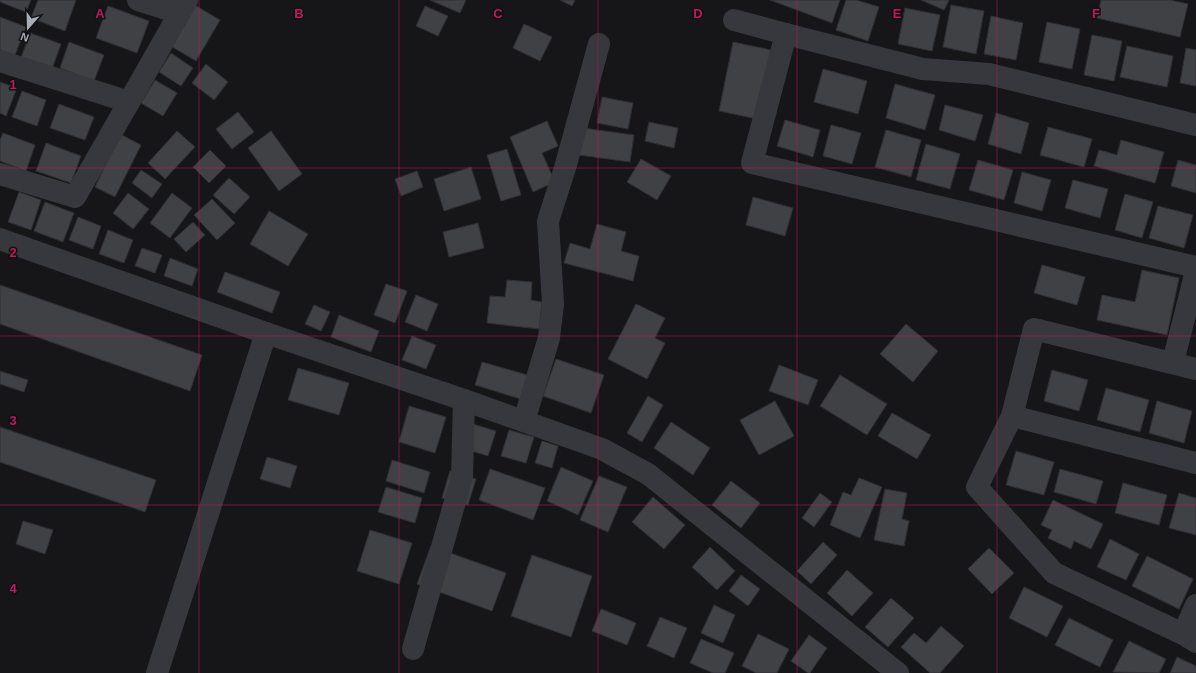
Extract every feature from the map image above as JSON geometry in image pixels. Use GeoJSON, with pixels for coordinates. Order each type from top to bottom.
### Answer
{"type":"FeatureCollection","features":[{"type":"Feature","properties":{"kind":"street"},"geometry":{"type":"LineString","coordinates":[[0,174],[75,197],[183,7],[138,0]]}},
{"type":"Feature","properties":{"kind":"street"},"geometry":{"type":"LineString","coordinates":[[734,20],[923,69],[989,74],[1196,125]]}},
{"type":"Feature","properties":{"kind":"street"},"geometry":{"type":"LineString","coordinates":[[786,34],[752,162],[1196,267]]}},
{"type":"Feature","properties":{"kind":"street"},"geometry":{"type":"LineString","coordinates":[[524,421],[549,338],[553,304],[548,221],[565,168],[599,44]]}},
{"type":"Feature","properties":{"kind":"street"},"geometry":{"type":"LineString","coordinates":[[0,61],[129,102]]}},
{"type":"Feature","properties":{"kind":"street"},"geometry":{"type":"LineString","coordinates":[[0,239],[602,449],[648,474],[898,673]]}},
{"type":"Feature","properties":{"kind":"street"},"geometry":{"type":"LineString","coordinates":[[1173,362],[1196,271]]}},
{"type":"Feature","properties":{"kind":"street"},"geometry":{"type":"LineString","coordinates":[[1196,369],[1173,362],[1034,329],[1012,416],[978,486],[1054,573],[1190,638],[1196,605]]}},
{"type":"Feature","properties":{"kind":"street"},"geometry":{"type":"LineString","coordinates":[[157,673],[266,333]]}},
{"type":"Feature","properties":{"kind":"street"},"geometry":{"type":"LineString","coordinates":[[413,649],[462,477],[464,400]]}},
{"type":"Feature","properties":{"kind":"street"},"geometry":{"type":"LineString","coordinates":[[1012,416],[1196,463]]}},
{"type":"Feature","properties":{"kind":"building"},"geometry":{"type":"Polygon","coordinates":[[[0,0],[31,0],[26,12],[0,2],[0,0]]]}},
{"type":"Feature","properties":{"kind":"building"},"geometry":{"type":"Polygon","coordinates":[[[38,0],[76,0],[65,31],[31,18],[38,0]]]}},
{"type":"Feature","properties":{"kind":"building"},"geometry":{"type":"Polygon","coordinates":[[[430,0],[466,0],[460,13],[430,0]]]}},
{"type":"Feature","properties":{"kind":"building"},"geometry":{"type":"Polygon","coordinates":[[[560,0],[575,0],[572,6],[560,0]]]}},
{"type":"Feature","properties":{"kind":"building"},"geometry":{"type":"Polygon","coordinates":[[[770,0],[840,0],[832,23],[770,0]]]}},
{"type":"Feature","properties":{"kind":"building"},"geometry":{"type":"Polygon","coordinates":[[[846,0],[856,0],[879,7],[868,41],[836,30],[846,0]]]}},
{"type":"Feature","properties":{"kind":"building"},"geometry":{"type":"Polygon","coordinates":[[[921,0],[949,0],[944,10],[921,0]]]}},
{"type":"Feature","properties":{"kind":"building"},"geometry":{"type":"Polygon","coordinates":[[[1101,0],[1170,0],[1188,4],[1180,37],[1097,18],[1101,0]]]}},
{"type":"Feature","properties":{"kind":"building"},"geometry":{"type":"Polygon","coordinates":[[[193,4],[220,20],[196,61],[169,45],[193,4]]]}},
{"type":"Feature","properties":{"kind":"building"},"geometry":{"type":"Polygon","coordinates":[[[951,5],[984,11],[976,54],[943,47],[951,5]]]}},
{"type":"Feature","properties":{"kind":"building"},"geometry":{"type":"Polygon","coordinates":[[[108,6],[149,21],[137,53],[96,38],[108,6]]]}},
{"type":"Feature","properties":{"kind":"building"},"geometry":{"type":"Polygon","coordinates":[[[425,6],[448,16],[438,36],[416,26],[425,6]]]}},
{"type":"Feature","properties":{"kind":"building"},"geometry":{"type":"Polygon","coordinates":[[[905,8],[940,15],[932,51],[898,44],[905,8]]]}},
{"type":"Feature","properties":{"kind":"building"},"geometry":{"type":"Polygon","coordinates":[[[991,16],[1023,23],[1016,60],[984,54],[991,16]]]}},
{"type":"Feature","properties":{"kind":"building"},"geometry":{"type":"Polygon","coordinates":[[[0,17],[26,27],[15,55],[0,50],[0,17]]]}},
{"type":"Feature","properties":{"kind":"building"},"geometry":{"type":"Polygon","coordinates":[[[1047,22],[1080,29],[1072,69],[1039,62],[1047,22]]]}},
{"type":"Feature","properties":{"kind":"building"},"geometry":{"type":"Polygon","coordinates":[[[524,24],[552,37],[540,61],[513,48],[524,24]]]}},
{"type":"Feature","properties":{"kind":"building"},"geometry":{"type":"Polygon","coordinates":[[[30,33],[61,44],[52,69],[21,58],[30,33]]]}},
{"type":"Feature","properties":{"kind":"building"},"geometry":{"type":"Polygon","coordinates":[[[1092,35],[1122,41],[1114,81],[1084,75],[1092,35]]]}},
{"type":"Feature","properties":{"kind":"building"},"geometry":{"type":"Polygon","coordinates":[[[69,42],[104,55],[94,81],[60,68],[69,42]]]}},
{"type":"Feature","properties":{"kind":"building"},"geometry":{"type":"Polygon","coordinates":[[[733,42],[771,50],[757,119],[719,111],[733,42]]]}},
{"type":"Feature","properties":{"kind":"building"},"geometry":{"type":"Polygon","coordinates":[[[1127,46],[1173,56],[1167,87],[1120,77],[1127,46]]]}},
{"type":"Feature","properties":{"kind":"building"},"geometry":{"type":"Polygon","coordinates":[[[1186,48],[1196,50],[1196,86],[1180,83],[1186,48]]]}},
{"type":"Feature","properties":{"kind":"building"},"geometry":{"type":"Polygon","coordinates":[[[171,53],[193,68],[181,86],[159,72],[171,53]]]}},
{"type":"Feature","properties":{"kind":"building"},"geometry":{"type":"Polygon","coordinates":[[[206,64],[228,82],[214,100],[192,83],[206,64]]]}},
{"type":"Feature","properties":{"kind":"building"},"geometry":{"type":"Polygon","coordinates":[[[823,69],[867,81],[858,114],[814,102],[823,69]]]}},
{"type":"Feature","properties":{"kind":"building"},"geometry":{"type":"Polygon","coordinates":[[[155,80],[177,93],[163,116],[141,103],[155,80]]]}},
{"type":"Feature","properties":{"kind":"building"},"geometry":{"type":"Polygon","coordinates":[[[0,82],[17,88],[6,116],[0,113],[0,82]]]}},
{"type":"Feature","properties":{"kind":"building"},"geometry":{"type":"Polygon","coordinates":[[[895,84],[935,95],[925,130],[886,118],[895,84]]]}},
{"type":"Feature","properties":{"kind":"building"},"geometry":{"type":"Polygon","coordinates":[[[22,91],[46,100],[37,126],[12,117],[22,91]]]}},
{"type":"Feature","properties":{"kind":"building"},"geometry":{"type":"Polygon","coordinates":[[[602,97],[633,103],[628,129],[597,123],[602,97]]]}},
{"type":"Feature","properties":{"kind":"building"},"geometry":{"type":"Polygon","coordinates":[[[59,104],[94,117],[85,140],[50,128],[59,104]]]}},
{"type":"Feature","properties":{"kind":"building"},"geometry":{"type":"Polygon","coordinates":[[[945,105],[983,115],[975,141],[939,130],[945,105]]]}},
{"type":"Feature","properties":{"kind":"building"},"geometry":{"type":"Polygon","coordinates":[[[238,112],[254,132],[232,149],[216,129],[238,112]]]}},
{"type":"Feature","properties":{"kind":"building"},"geometry":{"type":"Polygon","coordinates":[[[996,113],[1029,123],[1021,154],[988,144],[996,113]]]}},
{"type":"Feature","properties":{"kind":"building"},"geometry":{"type":"Polygon","coordinates":[[[785,120],[820,130],[813,157],[777,146],[785,120]]]}},
{"type":"Feature","properties":{"kind":"building"},"geometry":{"type":"Polygon","coordinates":[[[547,121],[558,146],[542,153],[555,182],[533,192],[510,137],[547,121]]]}},
{"type":"Feature","properties":{"kind":"building"},"geometry":{"type":"Polygon","coordinates":[[[649,122],[678,128],[674,148],[645,141],[649,122]]]}},
{"type":"Feature","properties":{"kind":"building"},"geometry":{"type":"Polygon","coordinates":[[[831,125],[861,133],[852,164],[823,156],[831,125]]]}},
{"type":"Feature","properties":{"kind":"building"},"geometry":{"type":"Polygon","coordinates":[[[1048,127],[1092,139],[1084,167],[1040,155],[1048,127]]]}},
{"type":"Feature","properties":{"kind":"building"},"geometry":{"type":"Polygon","coordinates":[[[583,128],[634,135],[630,162],[579,155],[583,128]]]}},
{"type":"Feature","properties":{"kind":"building"},"geometry":{"type":"Polygon","coordinates":[[[886,130],[921,140],[911,177],[875,167],[886,130]]]}},
{"type":"Feature","properties":{"kind":"building"},"geometry":{"type":"Polygon","coordinates":[[[177,131],[195,147],[165,179],[148,163],[177,131]]]}},
{"type":"Feature","properties":{"kind":"building"},"geometry":{"type":"Polygon","coordinates":[[[271,131],[302,174],[279,191],[248,148],[271,131]]]}},
{"type":"Feature","properties":{"kind":"building"},"geometry":{"type":"Polygon","coordinates":[[[3,133],[35,145],[26,171],[0,161],[0,140],[3,133]]]}},
{"type":"Feature","properties":{"kind":"building"},"geometry":{"type":"Polygon","coordinates":[[[120,134],[141,145],[115,197],[95,187],[120,134]]]}},
{"type":"Feature","properties":{"kind":"building"},"geometry":{"type":"Polygon","coordinates":[[[1121,140],[1164,152],[1155,183],[1094,166],[1099,150],[1117,155],[1121,140]]]}},
{"type":"Feature","properties":{"kind":"building"},"geometry":{"type":"Polygon","coordinates":[[[46,143],[81,156],[71,183],[36,171],[46,143]]]}},
{"type":"Feature","properties":{"kind":"building"},"geometry":{"type":"Polygon","coordinates":[[[926,144],[960,154],[950,189],[916,180],[926,144]]]}},
{"type":"Feature","properties":{"kind":"building"},"geometry":{"type":"Polygon","coordinates":[[[507,149],[521,195],[501,201],[487,155],[507,149]]]}},
{"type":"Feature","properties":{"kind":"building"},"geometry":{"type":"Polygon","coordinates":[[[210,150],[226,166],[209,183],[193,167],[210,150]]]}},
{"type":"Feature","properties":{"kind":"building"},"geometry":{"type":"Polygon","coordinates":[[[641,159],[671,176],[657,200],[627,182],[641,159]]]}},
{"type":"Feature","properties":{"kind":"building"},"geometry":{"type":"Polygon","coordinates":[[[978,160],[1013,170],[1004,200],[969,190],[978,160]]]}},
{"type":"Feature","properties":{"kind":"building"},"geometry":{"type":"Polygon","coordinates":[[[1178,160],[1196,165],[1196,193],[1171,186],[1178,160]]]}},
{"type":"Feature","properties":{"kind":"building"},"geometry":{"type":"Polygon","coordinates":[[[471,167],[481,199],[444,211],[434,179],[471,167]]]}},
{"type":"Feature","properties":{"kind":"building"},"geometry":{"type":"Polygon","coordinates":[[[141,170],[162,184],[152,198],[132,183],[141,170]]]}},
{"type":"Feature","properties":{"kind":"building"},"geometry":{"type":"Polygon","coordinates":[[[417,171],[423,187],[401,196],[395,179],[417,171]]]}},
{"type":"Feature","properties":{"kind":"building"},"geometry":{"type":"Polygon","coordinates":[[[1022,172],[1051,180],[1042,211],[1014,203],[1022,172]]]}},
{"type":"Feature","properties":{"kind":"building"},"geometry":{"type":"Polygon","coordinates":[[[229,178],[250,197],[234,214],[213,195],[229,178]]]}},
{"type":"Feature","properties":{"kind":"building"},"geometry":{"type":"Polygon","coordinates":[[[1073,180],[1108,189],[1100,218],[1065,208],[1073,180]]]}},
{"type":"Feature","properties":{"kind":"building"},"geometry":{"type":"Polygon","coordinates":[[[19,192],[41,200],[31,230],[8,222],[19,192]]]}},
{"type":"Feature","properties":{"kind":"building"},"geometry":{"type":"Polygon","coordinates":[[[128,193],[149,209],[133,229],[113,213],[128,193]]]}},
{"type":"Feature","properties":{"kind":"building"},"geometry":{"type":"Polygon","coordinates":[[[172,193],[192,208],[170,238],[150,223],[172,193]]]}},
{"type":"Feature","properties":{"kind":"building"},"geometry":{"type":"Polygon","coordinates":[[[1125,194],[1153,202],[1142,238],[1115,230],[1125,194]]]}},
{"type":"Feature","properties":{"kind":"building"},"geometry":{"type":"Polygon","coordinates":[[[753,197],[793,208],[785,236],[746,225],[753,197]]]}},
{"type":"Feature","properties":{"kind":"building"},"geometry":{"type":"Polygon","coordinates":[[[212,199],[235,223],[217,240],[194,215],[212,199]]]}},
{"type":"Feature","properties":{"kind":"building"},"geometry":{"type":"Polygon","coordinates":[[[45,202],[74,213],[63,242],[34,231],[45,202]]]}},
{"type":"Feature","properties":{"kind":"building"},"geometry":{"type":"Polygon","coordinates":[[[1158,206],[1193,215],[1184,248],[1149,238],[1158,206]]]}},
{"type":"Feature","properties":{"kind":"building"},"geometry":{"type":"Polygon","coordinates":[[[269,211],[308,234],[288,266],[250,244],[269,211]]]}},
{"type":"Feature","properties":{"kind":"building"},"geometry":{"type":"Polygon","coordinates":[[[78,217],[101,226],[93,249],[69,240],[78,217]]]}},
{"type":"Feature","properties":{"kind":"building"},"geometry":{"type":"Polygon","coordinates":[[[193,222],[205,235],[186,252],[174,239],[193,222]]]}},
{"type":"Feature","properties":{"kind":"building"},"geometry":{"type":"Polygon","coordinates":[[[478,223],[484,248],[449,257],[443,232],[478,223]]]}},
{"type":"Feature","properties":{"kind":"building"},"geometry":{"type":"Polygon","coordinates":[[[597,224],[626,232],[621,251],[639,256],[633,281],[564,263],[570,243],[590,249],[597,224]]]}},
{"type":"Feature","properties":{"kind":"building"},"geometry":{"type":"Polygon","coordinates":[[[108,230],[133,240],[124,263],[99,254],[108,230]]]}},
{"type":"Feature","properties":{"kind":"building"},"geometry":{"type":"Polygon","coordinates":[[[142,248],[162,255],[155,273],[135,266],[142,248]]]}},
{"type":"Feature","properties":{"kind":"building"},"geometry":{"type":"Polygon","coordinates":[[[170,258],[198,269],[192,286],[164,276],[170,258]]]}},
{"type":"Feature","properties":{"kind":"building"},"geometry":{"type":"Polygon","coordinates":[[[1042,265],[1085,277],[1077,305],[1034,293],[1042,265]]]}},
{"type":"Feature","properties":{"kind":"building"},"geometry":{"type":"Polygon","coordinates":[[[1142,270],[1179,278],[1167,335],[1097,320],[1102,295],[1135,302],[1142,270]]]}},
{"type":"Feature","properties":{"kind":"building"},"geometry":{"type":"Polygon","coordinates":[[[225,272],[280,292],[272,313],[217,292],[225,272]]]}},
{"type":"Feature","properties":{"kind":"building"},"geometry":{"type":"Polygon","coordinates":[[[507,280],[532,282],[531,300],[542,302],[539,329],[487,323],[490,296],[505,297],[507,280]]]}},
{"type":"Feature","properties":{"kind":"building"},"geometry":{"type":"Polygon","coordinates":[[[386,284],[407,291],[395,323],[374,315],[386,284]]]}},
{"type":"Feature","properties":{"kind":"building"},"geometry":{"type":"Polygon","coordinates":[[[0,285],[202,355],[190,391],[0,324],[0,285]]]}},
{"type":"Feature","properties":{"kind":"building"},"geometry":{"type":"Polygon","coordinates":[[[416,295],[438,304],[427,331],[405,322],[416,295]]]}},
{"type":"Feature","properties":{"kind":"building"},"geometry":{"type":"Polygon","coordinates":[[[636,304],[665,318],[655,338],[665,343],[647,379],[608,359],[636,304]]]}},
{"type":"Feature","properties":{"kind":"building"},"geometry":{"type":"Polygon","coordinates":[[[314,305],[330,312],[321,331],[305,324],[314,305]]]}},
{"type":"Feature","properties":{"kind":"building"},"geometry":{"type":"Polygon","coordinates":[[[339,315],[379,331],[371,352],[331,337],[339,315]]]}},
{"type":"Feature","properties":{"kind":"building"},"geometry":{"type":"Polygon","coordinates":[[[906,324],[938,351],[913,382],[880,354],[906,324]]]}},
{"type":"Feature","properties":{"kind":"building"},"geometry":{"type":"Polygon","coordinates":[[[412,336],[436,345],[426,369],[402,360],[412,336]]]}},
{"type":"Feature","properties":{"kind":"building"},"geometry":{"type":"Polygon","coordinates":[[[556,359],[604,375],[591,413],[543,396],[556,359]]]}},
{"type":"Feature","properties":{"kind":"building"},"geometry":{"type":"Polygon","coordinates":[[[482,362],[531,376],[524,400],[475,385],[482,362]]]}},
{"type":"Feature","properties":{"kind":"building"},"geometry":{"type":"Polygon","coordinates":[[[779,365],[818,380],[808,405],[769,391],[779,365]]]}},
{"type":"Feature","properties":{"kind":"building"},"geometry":{"type":"Polygon","coordinates":[[[298,368],[349,383],[339,415],[288,400],[298,368]]]}},
{"type":"Feature","properties":{"kind":"building"},"geometry":{"type":"Polygon","coordinates":[[[1052,370],[1088,380],[1079,411],[1044,401],[1052,370]]]}},
{"type":"Feature","properties":{"kind":"building"},"geometry":{"type":"Polygon","coordinates":[[[0,371],[28,380],[24,392],[0,384],[0,371]]]}},
{"type":"Feature","properties":{"kind":"building"},"geometry":{"type":"Polygon","coordinates":[[[840,375],[887,404],[867,435],[820,406],[840,375]]]}},
{"type":"Feature","properties":{"kind":"building"},"geometry":{"type":"Polygon","coordinates":[[[1106,388],[1149,400],[1140,432],[1097,420],[1106,388]]]}},
{"type":"Feature","properties":{"kind":"building"},"geometry":{"type":"Polygon","coordinates":[[[648,396],[663,405],[642,442],[627,433],[648,396]]]}},
{"type":"Feature","properties":{"kind":"building"},"geometry":{"type":"Polygon","coordinates":[[[775,401],[794,436],[759,455],[740,420],[775,401]]]}},
{"type":"Feature","properties":{"kind":"building"},"geometry":{"type":"Polygon","coordinates":[[[1157,401],[1192,411],[1184,443],[1149,433],[1157,401]]]}},
{"type":"Feature","properties":{"kind":"building"},"geometry":{"type":"Polygon","coordinates":[[[409,406],[446,417],[435,453],[399,442],[409,406]]]}},
{"type":"Feature","properties":{"kind":"building"},"geometry":{"type":"Polygon","coordinates":[[[892,413],[931,435],[917,459],[878,436],[892,413]]]}},
{"type":"Feature","properties":{"kind":"building"},"geometry":{"type":"Polygon","coordinates":[[[466,422],[496,431],[488,456],[459,447],[466,422]]]}},
{"type":"Feature","properties":{"kind":"building"},"geometry":{"type":"Polygon","coordinates":[[[671,422],[710,448],[693,475],[654,448],[671,422]]]}},
{"type":"Feature","properties":{"kind":"building"},"geometry":{"type":"Polygon","coordinates":[[[0,427],[156,480],[145,512],[0,462],[0,427]]]}},
{"type":"Feature","properties":{"kind":"building"},"geometry":{"type":"Polygon","coordinates":[[[509,430],[534,437],[526,463],[501,456],[509,430]]]}},
{"type":"Feature","properties":{"kind":"building"},"geometry":{"type":"Polygon","coordinates":[[[542,441],[558,446],[552,468],[535,463],[542,441]]]}},
{"type":"Feature","properties":{"kind":"building"},"geometry":{"type":"Polygon","coordinates":[[[1016,451],[1054,462],[1044,495],[1006,485],[1016,451]]]}},
{"type":"Feature","properties":{"kind":"building"},"geometry":{"type":"Polygon","coordinates":[[[267,457],[297,466],[290,488],[260,479],[267,457]]]}},
{"type":"Feature","properties":{"kind":"building"},"geometry":{"type":"Polygon","coordinates":[[[392,460],[430,472],[424,493],[386,481],[392,460]]]}},
{"type":"Feature","properties":{"kind":"building"},"geometry":{"type":"Polygon","coordinates":[[[561,467],[593,481],[578,515],[547,501],[561,467]]]}},
{"type":"Feature","properties":{"kind":"building"},"geometry":{"type":"Polygon","coordinates":[[[490,469],[545,488],[533,520],[479,500],[490,469]]]}},
{"type":"Feature","properties":{"kind":"building"},"geometry":{"type":"Polygon","coordinates":[[[1060,469],[1103,481],[1096,504],[1054,492],[1060,469]]]}},
{"type":"Feature","properties":{"kind":"building"},"geometry":{"type":"Polygon","coordinates":[[[450,471],[476,479],[468,505],[442,498],[450,471]]]}},
{"type":"Feature","properties":{"kind":"building"},"geometry":{"type":"Polygon","coordinates":[[[599,476],[627,487],[608,532],[580,520],[599,476]]]}},
{"type":"Feature","properties":{"kind":"building"},"geometry":{"type":"Polygon","coordinates":[[[859,478],[882,487],[860,538],[830,525],[843,492],[851,495],[859,478]]]}},
{"type":"Feature","properties":{"kind":"building"},"geometry":{"type":"Polygon","coordinates":[[[731,481],[760,503],[741,528],[712,505],[731,481]]]}},
{"type":"Feature","properties":{"kind":"building"},"geometry":{"type":"Polygon","coordinates":[[[1123,483],[1167,495],[1159,525],[1115,513],[1123,483]]]}},
{"type":"Feature","properties":{"kind":"building"},"geometry":{"type":"Polygon","coordinates":[[[386,487],[422,498],[415,523],[378,512],[386,487]]]}},
{"type":"Feature","properties":{"kind":"building"},"geometry":{"type":"Polygon","coordinates":[[[885,489],[907,493],[902,519],[909,521],[904,546],[874,540],[885,489]]]}},
{"type":"Feature","properties":{"kind":"building"},"geometry":{"type":"Polygon","coordinates":[[[820,493],[832,502],[814,527],[802,518],[820,493]]]}},
{"type":"Feature","properties":{"kind":"building"},"geometry":{"type":"Polygon","coordinates":[[[1179,493],[1196,498],[1196,535],[1169,528],[1179,493]]]}},
{"type":"Feature","properties":{"kind":"building"},"geometry":{"type":"Polygon","coordinates":[[[653,497],[685,525],[664,549],[632,522],[653,497]]]}},
{"type":"Feature","properties":{"kind":"building"},"geometry":{"type":"Polygon","coordinates":[[[1053,500],[1103,524],[1091,549],[1074,541],[1071,549],[1048,538],[1052,530],[1041,525],[1053,500]]]}},
{"type":"Feature","properties":{"kind":"building"},"geometry":{"type":"Polygon","coordinates":[[[23,521],[53,530],[45,554],[16,544],[23,521]]]}},
{"type":"Feature","properties":{"kind":"building"},"geometry":{"type":"Polygon","coordinates":[[[370,530],[412,543],[399,584],[357,571],[370,530]]]}},
{"type":"Feature","properties":{"kind":"building"},"geometry":{"type":"Polygon","coordinates":[[[1110,539],[1139,554],[1126,580],[1097,567],[1110,539]]]}},
{"type":"Feature","properties":{"kind":"building"},"geometry":{"type":"Polygon","coordinates":[[[823,542],[837,555],[811,584],[797,571],[823,542]]]}},
{"type":"Feature","properties":{"kind":"building"},"geometry":{"type":"Polygon","coordinates":[[[431,546],[506,573],[492,611],[417,584],[431,546]]]}},
{"type":"Feature","properties":{"kind":"building"},"geometry":{"type":"Polygon","coordinates":[[[710,547],[735,571],[717,590],[692,567],[710,547]]]}},
{"type":"Feature","properties":{"kind":"building"},"geometry":{"type":"Polygon","coordinates":[[[989,548],[1014,573],[992,594],[968,569],[989,548]]]}},
{"type":"Feature","properties":{"kind":"building"},"geometry":{"type":"Polygon","coordinates":[[[532,555],[592,576],[571,637],[511,616],[532,555]]]}},
{"type":"Feature","properties":{"kind":"building"},"geometry":{"type":"Polygon","coordinates":[[[1147,556],[1193,579],[1179,609],[1132,586],[1147,556]]]}},
{"type":"Feature","properties":{"kind":"building"},"geometry":{"type":"Polygon","coordinates":[[[847,570],[873,593],[852,616],[827,593],[847,570]]]}},
{"type":"Feature","properties":{"kind":"building"},"geometry":{"type":"Polygon","coordinates":[[[741,575],[760,589],[748,606],[729,591],[741,575]]]}},
{"type":"Feature","properties":{"kind":"building"},"geometry":{"type":"Polygon","coordinates":[[[1024,587],[1063,606],[1047,637],[1009,618],[1024,587]]]}},
{"type":"Feature","properties":{"kind":"building"},"geometry":{"type":"Polygon","coordinates":[[[891,598],[914,618],[888,647],[865,627],[891,598]]]}},
{"type":"Feature","properties":{"kind":"building"},"geometry":{"type":"Polygon","coordinates":[[[714,605],[735,615],[723,643],[701,633],[714,605]]]}},
{"type":"Feature","properties":{"kind":"building"},"geometry":{"type":"Polygon","coordinates":[[[601,609],[636,623],[627,645],[592,631],[601,609]]]}},
{"type":"Feature","properties":{"kind":"building"},"geometry":{"type":"Polygon","coordinates":[[[660,617],[687,628],[674,658],[647,646],[660,617]]]}},
{"type":"Feature","properties":{"kind":"building"},"geometry":{"type":"Polygon","coordinates":[[[1069,618],[1113,640],[1100,667],[1055,645],[1069,618]]]}},
{"type":"Feature","properties":{"kind":"building"},"geometry":{"type":"Polygon","coordinates":[[[941,626],[964,646],[940,673],[930,673],[901,647],[914,633],[926,643],[941,626]]]}},
{"type":"Feature","properties":{"kind":"building"},"geometry":{"type":"Polygon","coordinates":[[[758,634],[789,649],[777,673],[756,673],[742,666],[758,634]]]}},
{"type":"Feature","properties":{"kind":"building"},"geometry":{"type":"Polygon","coordinates":[[[809,635],[827,648],[810,673],[808,673],[791,661],[809,635]]]}},
{"type":"Feature","properties":{"kind":"building"},"geometry":{"type":"Polygon","coordinates":[[[701,639],[734,653],[725,673],[713,673],[690,663],[701,639]]]}},
{"type":"Feature","properties":{"kind":"building"},"geometry":{"type":"Polygon","coordinates":[[[1129,641],[1166,659],[1159,673],[1113,672],[1129,641]]]}},
{"type":"Feature","properties":{"kind":"building"},"geometry":{"type":"Polygon","coordinates":[[[1177,657],[1196,666],[1196,673],[1170,673],[1177,657]]]}}]}
